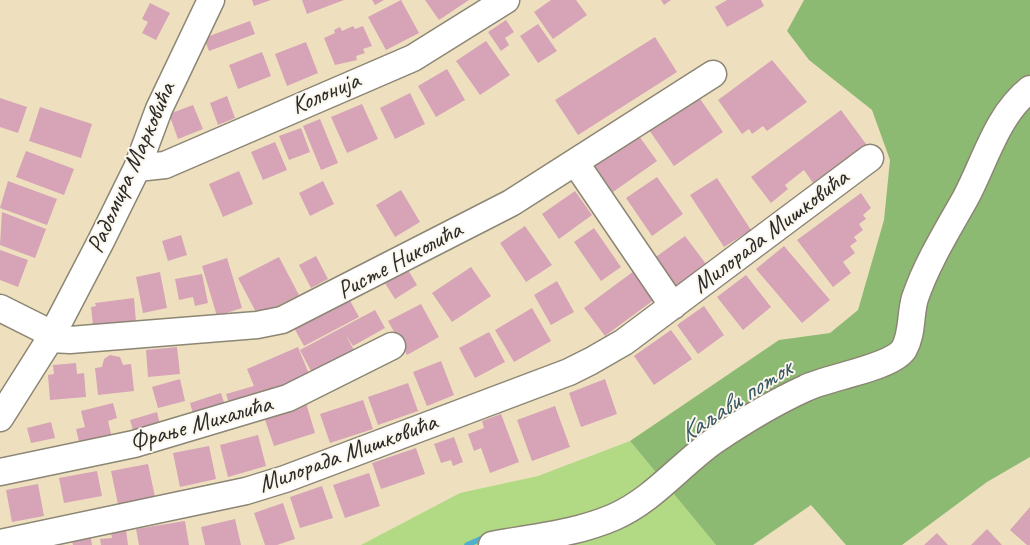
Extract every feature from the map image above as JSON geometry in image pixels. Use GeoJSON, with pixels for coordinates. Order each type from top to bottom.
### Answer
{"type":"FeatureCollection","features":[{"type":"Feature","properties":{"kind":"street","name":"Радомира Марковића"},"geometry":{"type":"LineString","coordinates":[[0,418],[51,337],[137,168],[159,109],[211,0]]}},
{"type":"Feature","properties":{"kind":"street","name":"Колонија"},"geometry":{"type":"LineString","coordinates":[[137,168],[165,165],[413,58],[506,0]]}},
{"type":"Feature","properties":{"kind":"street","name":"Ристе Николића"},"geometry":{"type":"LineString","coordinates":[[51,337],[70,340],[257,325],[282,320],[511,203],[713,74]]}},
{"type":"Feature","properties":{"kind":"street"},"geometry":{"type":"LineString","coordinates":[[492,545],[571,533],[616,516],[654,492],[714,442],[806,387],[881,365],[903,350],[911,327],[915,299],[931,259],[966,197],[996,132],[1018,99],[1030,89]]}},
{"type":"Feature","properties":{"kind":"street","name":"Милорада Мишковића"},"geometry":{"type":"LineString","coordinates":[[0,543],[214,499],[285,479],[568,372],[624,342],[870,158]]}},
{"type":"Feature","properties":{"kind":"street","name":"Милорада Мишковића"},"geometry":{"type":"LineString","coordinates":[[575,162],[673,306]]}},
{"type":"Feature","properties":{"kind":"street"},"geometry":{"type":"LineString","coordinates":[[0,308],[51,337]]}},
{"type":"Feature","properties":{"kind":"street","name":"Фрање Михалића"},"geometry":{"type":"LineString","coordinates":[[0,472],[134,444],[288,398],[392,346]]}},
{"type":"Feature","properties":{"kind":"green space"},"geometry":{"type":"Polygon","coordinates":[[[804,0],[1030,0],[1030,457],[987,482],[902,545],[846,545],[811,505],[753,545],[716,545],[630,441],[779,340],[830,333],[858,310],[884,220],[890,160],[872,110],[809,60],[787,31],[804,0]]]}},
{"type":"Feature","properties":{"kind":"green space"},"geometry":{"type":"Polygon","coordinates":[[[630,441],[716,545],[361,545],[460,493],[538,476],[630,441]]]}},
{"type":"Feature","properties":{"kind":"building"},"geometry":{"type":"Polygon","coordinates":[[[252,0],[271,0],[254,6],[252,0]]]}},
{"type":"Feature","properties":{"kind":"building"},"geometry":{"type":"Polygon","coordinates":[[[302,0],[344,0],[307,14],[302,0]]]}},
{"type":"Feature","properties":{"kind":"building"},"geometry":{"type":"Polygon","coordinates":[[[372,0],[384,0],[375,5],[372,0]]]}},
{"type":"Feature","properties":{"kind":"building"},"geometry":{"type":"Polygon","coordinates":[[[401,0],[419,33],[386,50],[368,17],[401,0]]]}},
{"type":"Feature","properties":{"kind":"building"},"geometry":{"type":"Polygon","coordinates":[[[425,0],[469,0],[439,20],[425,0]]]}},
{"type":"Feature","properties":{"kind":"building"},"geometry":{"type":"Polygon","coordinates":[[[551,0],[576,0],[587,15],[553,39],[534,12],[551,0]]]}},
{"type":"Feature","properties":{"kind":"building"},"geometry":{"type":"Polygon","coordinates":[[[661,0],[671,0],[664,5],[661,0]]]}},
{"type":"Feature","properties":{"kind":"building"},"geometry":{"type":"Polygon","coordinates":[[[727,0],[761,0],[764,6],[727,27],[715,7],[727,0]]]}},
{"type":"Feature","properties":{"kind":"building"},"geometry":{"type":"Polygon","coordinates":[[[150,3],[170,13],[156,40],[142,33],[148,22],[142,19],[150,3]]]}},
{"type":"Feature","properties":{"kind":"building"},"geometry":{"type":"Polygon","coordinates":[[[506,20],[514,32],[505,38],[509,45],[501,51],[488,32],[506,20]]]}},
{"type":"Feature","properties":{"kind":"building"},"geometry":{"type":"Polygon","coordinates":[[[250,21],[255,34],[209,51],[204,38],[250,21]]]}},
{"type":"Feature","properties":{"kind":"building"},"geometry":{"type":"Polygon","coordinates":[[[538,24],[557,51],[538,63],[520,36],[538,24]]]}},
{"type":"Feature","properties":{"kind":"building"},"geometry":{"type":"Polygon","coordinates":[[[353,26],[355,29],[363,26],[372,46],[363,49],[365,53],[356,56],[357,60],[335,65],[324,38],[335,33],[334,30],[340,27],[342,31],[353,26]]]}},
{"type":"Feature","properties":{"kind":"building"},"geometry":{"type":"Polygon","coordinates":[[[655,37],[677,72],[578,135],[555,100],[655,37]]]}},
{"type":"Feature","properties":{"kind":"building"},"geometry":{"type":"Polygon","coordinates":[[[486,41],[510,75],[480,95],[456,61],[486,41]]]}},
{"type":"Feature","properties":{"kind":"building"},"geometry":{"type":"Polygon","coordinates":[[[306,42],[318,73],[287,86],[275,54],[306,42]]]}},
{"type":"Feature","properties":{"kind":"building"},"geometry":{"type":"Polygon","coordinates":[[[262,52],[271,76],[238,89],[229,65],[262,52]]]}},
{"type":"Feature","properties":{"kind":"building"},"geometry":{"type":"Polygon","coordinates":[[[772,60],[807,102],[767,131],[763,126],[752,134],[749,129],[742,134],[718,100],[772,60]]]}},
{"type":"Feature","properties":{"kind":"building"},"geometry":{"type":"Polygon","coordinates":[[[447,69],[465,100],[436,117],[418,86],[447,69]]]}},
{"type":"Feature","properties":{"kind":"building"},"geometry":{"type":"Polygon","coordinates":[[[410,93],[425,124],[395,139],[380,108],[410,93]]]}},
{"type":"Feature","properties":{"kind":"building"},"geometry":{"type":"Polygon","coordinates":[[[696,93],[723,132],[674,166],[647,127],[696,93]]]}},
{"type":"Feature","properties":{"kind":"building"},"geometry":{"type":"Polygon","coordinates":[[[227,96],[235,118],[218,125],[210,103],[227,96]]]}},
{"type":"Feature","properties":{"kind":"building"},"geometry":{"type":"Polygon","coordinates":[[[0,98],[27,107],[18,133],[0,127],[0,98]]]}},
{"type":"Feature","properties":{"kind":"building"},"geometry":{"type":"Polygon","coordinates":[[[362,104],[378,139],[347,153],[331,117],[362,104]]]}},
{"type":"Feature","properties":{"kind":"building"},"geometry":{"type":"Polygon","coordinates":[[[193,105],[203,129],[178,139],[169,114],[193,105]]]}},
{"type":"Feature","properties":{"kind":"building"},"geometry":{"type":"Polygon","coordinates":[[[40,107],[92,124],[81,158],[29,141],[40,107]]]}},
{"type":"Feature","properties":{"kind":"building"},"geometry":{"type":"Polygon","coordinates":[[[841,110],[866,144],[813,183],[804,170],[785,185],[788,189],[771,203],[751,177],[841,110]]]}},
{"type":"Feature","properties":{"kind":"building"},"geometry":{"type":"Polygon","coordinates":[[[320,119],[338,163],[321,170],[303,126],[320,119]]]}},
{"type":"Feature","properties":{"kind":"building"},"geometry":{"type":"Polygon","coordinates":[[[301,128],[310,152],[289,160],[279,136],[301,128]]]}},
{"type":"Feature","properties":{"kind":"building"},"geometry":{"type":"Polygon","coordinates":[[[634,129],[657,161],[613,192],[590,159],[634,129]]]}},
{"type":"Feature","properties":{"kind":"building"},"geometry":{"type":"Polygon","coordinates":[[[275,142],[287,170],[263,180],[251,152],[275,142]]]}},
{"type":"Feature","properties":{"kind":"building"},"geometry":{"type":"Polygon","coordinates":[[[26,151],[74,169],[64,195],[16,177],[26,151]]]}},
{"type":"Feature","properties":{"kind":"building"},"geometry":{"type":"Polygon","coordinates":[[[239,171],[253,204],[223,217],[209,184],[239,171]]]}},
{"type":"Feature","properties":{"kind":"building"},"geometry":{"type":"Polygon","coordinates":[[[657,177],[683,214],[652,236],[626,198],[657,177]]]}},
{"type":"Feature","properties":{"kind":"building"},"geometry":{"type":"Polygon","coordinates":[[[717,178],[751,230],[724,247],[690,195],[717,178]]]}},
{"type":"Feature","properties":{"kind":"building"},"geometry":{"type":"Polygon","coordinates":[[[8,181],[57,199],[47,225],[0,208],[8,181]]]}},
{"type":"Feature","properties":{"kind":"building"},"geometry":{"type":"Polygon","coordinates":[[[323,181],[334,204],[310,216],[299,193],[323,181]]]}},
{"type":"Feature","properties":{"kind":"building"},"geometry":{"type":"Polygon","coordinates":[[[401,190],[420,222],[395,237],[376,205],[401,190]]]}},
{"type":"Feature","properties":{"kind":"building"},"geometry":{"type":"Polygon","coordinates":[[[575,191],[592,215],[559,239],[542,214],[575,191]]]}},
{"type":"Feature","properties":{"kind":"building"},"geometry":{"type":"Polygon","coordinates":[[[861,193],[871,208],[863,215],[866,219],[859,224],[863,230],[854,237],[857,241],[850,246],[855,253],[843,262],[851,273],[833,287],[797,240],[861,193]]]}},
{"type":"Feature","properties":{"kind":"building"},"geometry":{"type":"Polygon","coordinates":[[[2,212],[46,229],[35,258],[0,245],[2,212]]]}},
{"type":"Feature","properties":{"kind":"building"},"geometry":{"type":"Polygon","coordinates":[[[525,226],[552,265],[526,282],[500,243],[525,226]]]}},
{"type":"Feature","properties":{"kind":"building"},"geometry":{"type":"Polygon","coordinates":[[[594,228],[621,267],[601,281],[574,242],[594,228]]]}},
{"type":"Feature","properties":{"kind":"building"},"geometry":{"type":"Polygon","coordinates":[[[181,235],[187,255],[168,261],[162,241],[181,235]]]}},
{"type":"Feature","properties":{"kind":"building"},"geometry":{"type":"Polygon","coordinates":[[[685,236],[706,264],[674,287],[653,259],[685,236]]]}},
{"type":"Feature","properties":{"kind":"building"},"geometry":{"type":"Polygon","coordinates":[[[784,246],[830,300],[802,323],[756,269],[784,246]]]}},
{"type":"Feature","properties":{"kind":"building"},"geometry":{"type":"Polygon","coordinates":[[[0,250],[28,260],[18,287],[0,280],[0,250]]]}},
{"type":"Feature","properties":{"kind":"building"},"geometry":{"type":"Polygon","coordinates":[[[316,256],[328,279],[311,288],[299,265],[316,256]]]}},
{"type":"Feature","properties":{"kind":"building"},"geometry":{"type":"Polygon","coordinates":[[[279,257],[299,295],[258,316],[238,278],[279,257]]]}},
{"type":"Feature","properties":{"kind":"building"},"geometry":{"type":"Polygon","coordinates":[[[227,258],[242,308],[217,316],[202,266],[227,258]]]}},
{"type":"Feature","properties":{"kind":"building"},"geometry":{"type":"Polygon","coordinates":[[[404,263],[417,285],[395,299],[381,277],[404,263]]]}},
{"type":"Feature","properties":{"kind":"building"},"geometry":{"type":"Polygon","coordinates":[[[471,267],[491,296],[452,322],[432,293],[471,267]]]}},
{"type":"Feature","properties":{"kind":"building"},"geometry":{"type":"Polygon","coordinates":[[[634,271],[655,299],[605,336],[584,308],[634,271]]]}},
{"type":"Feature","properties":{"kind":"building"},"geometry":{"type":"Polygon","coordinates":[[[160,272],[167,308],[143,313],[136,277],[160,272]]]}},
{"type":"Feature","properties":{"kind":"building"},"geometry":{"type":"Polygon","coordinates":[[[202,274],[208,303],[195,306],[193,297],[179,300],[175,279],[202,274]]]}},
{"type":"Feature","properties":{"kind":"building"},"geometry":{"type":"Polygon","coordinates":[[[746,275],[771,307],[743,330],[717,297],[746,275]]]}},
{"type":"Feature","properties":{"kind":"building"},"geometry":{"type":"Polygon","coordinates":[[[557,281],[574,312],[551,325],[534,295],[557,281]]]}},
{"type":"Feature","properties":{"kind":"building"},"geometry":{"type":"Polygon","coordinates":[[[348,297],[359,317],[304,346],[293,326],[348,297]]]}},
{"type":"Feature","properties":{"kind":"building"},"geometry":{"type":"Polygon","coordinates":[[[134,298],[136,322],[98,327],[98,324],[93,325],[91,307],[96,306],[95,303],[134,298]]]}},
{"type":"Feature","properties":{"kind":"building"},"geometry":{"type":"Polygon","coordinates":[[[421,304],[439,337],[407,355],[388,321],[421,304]]]}},
{"type":"Feature","properties":{"kind":"building"},"geometry":{"type":"Polygon","coordinates":[[[704,306],[724,335],[698,354],[677,325],[704,306]]]}},
{"type":"Feature","properties":{"kind":"building"},"geometry":{"type":"Polygon","coordinates":[[[532,308],[551,341],[514,362],[495,330],[532,308]]]}},
{"type":"Feature","properties":{"kind":"building"},"geometry":{"type":"Polygon","coordinates":[[[375,310],[385,328],[353,346],[345,334],[354,350],[312,373],[300,350],[375,310]]]}},
{"type":"Feature","properties":{"kind":"building"},"geometry":{"type":"Polygon","coordinates":[[[671,330],[692,359],[654,385],[634,356],[671,330]]]}},
{"type":"Feature","properties":{"kind":"building"},"geometry":{"type":"Polygon","coordinates":[[[489,332],[505,362],[475,378],[459,348],[489,332]]]}},
{"type":"Feature","properties":{"kind":"building"},"geometry":{"type":"Polygon","coordinates":[[[177,347],[180,374],[148,377],[146,350],[177,347]]]}},
{"type":"Feature","properties":{"kind":"building"},"geometry":{"type":"Polygon","coordinates":[[[298,347],[309,374],[231,410],[226,394],[254,386],[247,369],[298,347]]]}},
{"type":"Feature","properties":{"kind":"building"},"geometry":{"type":"Polygon","coordinates":[[[110,355],[120,357],[123,365],[131,364],[134,391],[98,395],[95,368],[102,367],[104,359],[110,355]]]}},
{"type":"Feature","properties":{"kind":"building"},"geometry":{"type":"Polygon","coordinates":[[[441,361],[454,395],[427,406],[413,372],[441,361]]]}},
{"type":"Feature","properties":{"kind":"building"},"geometry":{"type":"Polygon","coordinates":[[[76,363],[77,374],[84,373],[86,397],[50,400],[48,375],[54,374],[53,365],[76,363]]]}},
{"type":"Feature","properties":{"kind":"building"},"geometry":{"type":"Polygon","coordinates":[[[180,379],[185,401],[158,408],[152,387],[180,379]]]}},
{"type":"Feature","properties":{"kind":"building"},"geometry":{"type":"Polygon","coordinates":[[[605,379],[617,414],[581,427],[569,393],[605,379]]]}},
{"type":"Feature","properties":{"kind":"building"},"geometry":{"type":"Polygon","coordinates":[[[408,383],[418,411],[378,425],[368,397],[408,383]]]}},
{"type":"Feature","properties":{"kind":"building"},"geometry":{"type":"Polygon","coordinates":[[[221,393],[227,412],[195,421],[190,403],[221,393]]]}},
{"type":"Feature","properties":{"kind":"building"},"geometry":{"type":"Polygon","coordinates":[[[363,400],[373,429],[330,443],[320,414],[363,400]]]}},
{"type":"Feature","properties":{"kind":"building"},"geometry":{"type":"Polygon","coordinates":[[[113,403],[117,418],[108,421],[113,442],[81,450],[76,429],[85,427],[81,411],[113,403]]]}},
{"type":"Feature","properties":{"kind":"building"},"geometry":{"type":"Polygon","coordinates":[[[306,403],[315,433],[274,446],[264,417],[306,403]]]}},
{"type":"Feature","properties":{"kind":"building"},"geometry":{"type":"Polygon","coordinates":[[[555,406],[570,447],[532,461],[517,420],[555,406]]]}},
{"type":"Feature","properties":{"kind":"building"},"geometry":{"type":"Polygon","coordinates":[[[157,412],[162,433],[136,440],[130,420],[157,412]]]}},
{"type":"Feature","properties":{"kind":"building"},"geometry":{"type":"Polygon","coordinates":[[[501,414],[519,462],[490,473],[481,448],[474,451],[468,434],[484,428],[482,421],[501,414]]]}},
{"type":"Feature","properties":{"kind":"building"},"geometry":{"type":"Polygon","coordinates":[[[51,422],[55,438],[31,443],[27,428],[51,422]]]}},
{"type":"Feature","properties":{"kind":"building"},"geometry":{"type":"Polygon","coordinates":[[[258,435],[266,466],[228,477],[220,445],[258,435]]]}},
{"type":"Feature","properties":{"kind":"building"},"geometry":{"type":"Polygon","coordinates":[[[454,437],[463,462],[453,466],[451,460],[441,463],[434,444],[454,437]]]}},
{"type":"Feature","properties":{"kind":"building"},"geometry":{"type":"Polygon","coordinates":[[[209,446],[216,479],[180,487],[173,453],[209,446]]]}},
{"type":"Feature","properties":{"kind":"building"},"geometry":{"type":"Polygon","coordinates":[[[416,448],[425,474],[381,489],[372,463],[416,448]]]}},
{"type":"Feature","properties":{"kind":"building"},"geometry":{"type":"Polygon","coordinates":[[[148,464],[155,497],[118,504],[111,471],[148,464]]]}},
{"type":"Feature","properties":{"kind":"building"},"geometry":{"type":"Polygon","coordinates":[[[97,471],[102,496],[64,503],[59,478],[97,471]]]}},
{"type":"Feature","properties":{"kind":"building"},"geometry":{"type":"Polygon","coordinates":[[[369,473],[380,506],[345,518],[333,485],[369,473]]]}},
{"type":"Feature","properties":{"kind":"building"},"geometry":{"type":"Polygon","coordinates":[[[38,484],[44,516],[12,522],[6,490],[38,484]]]}},
{"type":"Feature","properties":{"kind":"building"},"geometry":{"type":"Polygon","coordinates":[[[322,486],[333,518],[300,528],[290,497],[322,486]]]}},
{"type":"Feature","properties":{"kind":"building"},"geometry":{"type":"Polygon","coordinates":[[[283,503],[295,539],[277,545],[265,545],[254,513],[283,503]]]}},
{"type":"Feature","properties":{"kind":"building"},"geometry":{"type":"Polygon","coordinates":[[[1030,507],[1030,545],[1027,545],[1010,530],[1030,507]]]}},
{"type":"Feature","properties":{"kind":"building"},"geometry":{"type":"Polygon","coordinates":[[[235,519],[241,545],[205,545],[201,527],[235,519]]]}},
{"type":"Feature","properties":{"kind":"building"},"geometry":{"type":"Polygon","coordinates":[[[185,521],[189,545],[139,545],[136,529],[185,521]]]}},
{"type":"Feature","properties":{"kind":"building"},"geometry":{"type":"Polygon","coordinates":[[[987,529],[1002,545],[971,545],[987,529]]]}},
{"type":"Feature","properties":{"kind":"building"},"geometry":{"type":"Polygon","coordinates":[[[126,530],[128,545],[101,545],[100,539],[112,538],[111,533],[126,530]]]}},
{"type":"Feature","properties":{"kind":"building"},"geometry":{"type":"Polygon","coordinates":[[[90,533],[92,545],[73,545],[71,536],[90,533]]]}},
{"type":"Feature","properties":{"kind":"building"},"geometry":{"type":"Polygon","coordinates":[[[937,533],[948,545],[924,545],[937,533]]]}},
{"type":"Feature","properties":{"kind":"waterway","name":"Каљави поток"},"geometry":{"type":"LineString","coordinates":[[467,545],[487,536]]}}]}
